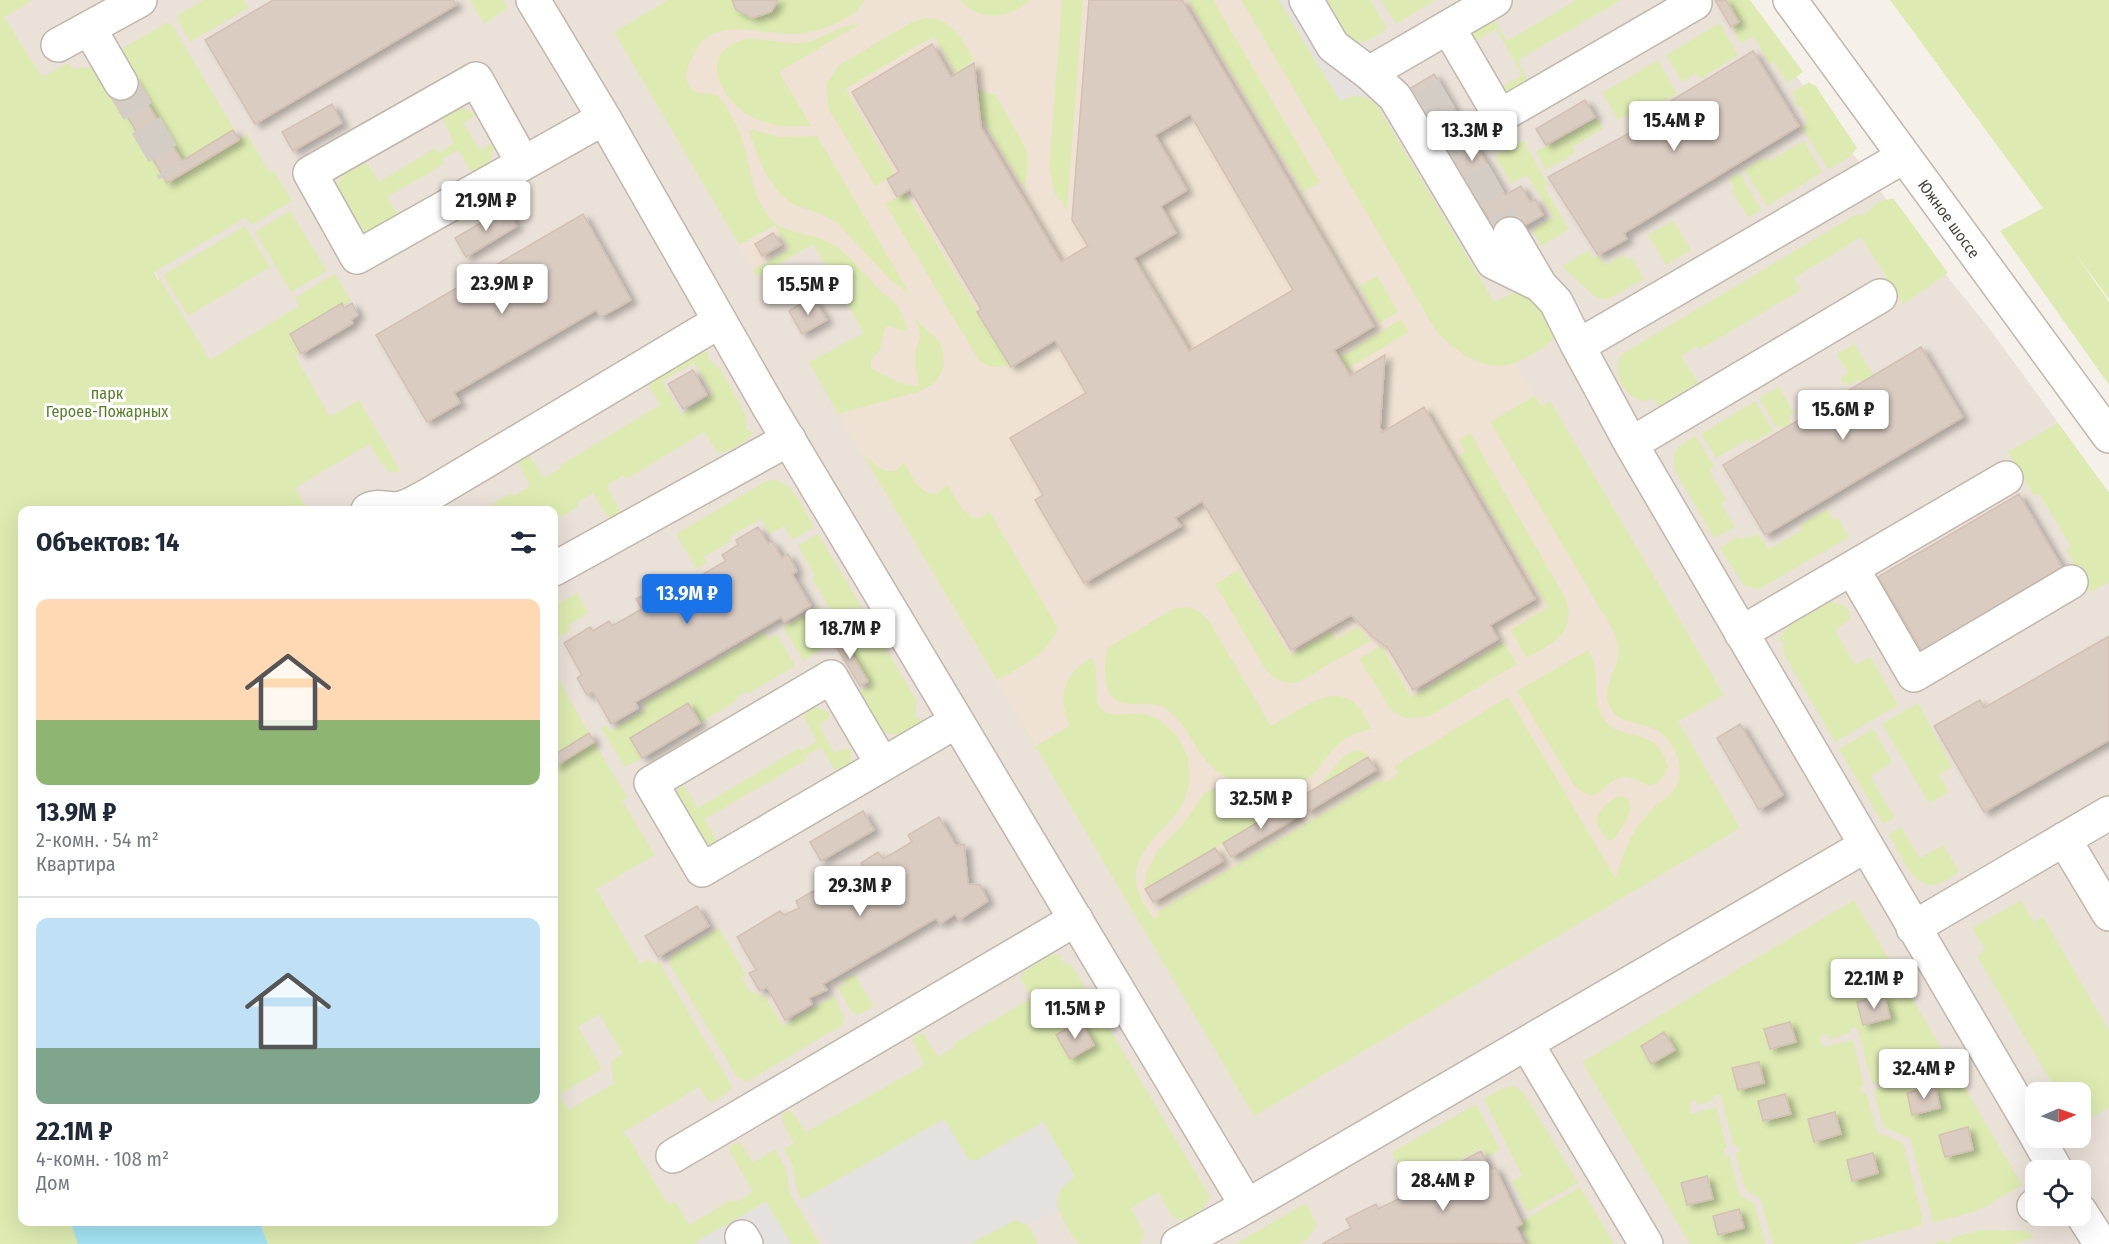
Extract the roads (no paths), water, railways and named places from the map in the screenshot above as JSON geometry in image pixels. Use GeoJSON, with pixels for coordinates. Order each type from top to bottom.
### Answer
{"type":"FeatureCollection","features":[{"type":"Feature","properties":{"kind":"street"},"geometry":{"type":"LineString","coordinates":[[58,45],[140,0]]}},
{"type":"Feature","properties":{"kind":"street"},"geometry":{"type":"LineString","coordinates":[[533,0],[604,118],[789,439],[1247,1206]]}},
{"type":"Feature","properties":{"kind":"street"},"geometry":{"type":"LineString","coordinates":[[1306,0],[1333,46],[1369,73],[1395,97],[1493,262],[1540,285]]}},
{"type":"Feature","properties":{"kind":"street"},"geometry":{"type":"LineString","coordinates":[[1369,73],[1495,0]]}},
{"type":"Feature","properties":{"kind":"street"},"geometry":{"type":"LineString","coordinates":[[1449,27],[1500,116],[1695,3],[1693,0]]}},
{"type":"Feature","properties":{"kind":"street","name":"Южное шоссе"},"geometry":{"type":"LineString","coordinates":[[1790,0],[2109,436]]}},
{"type":"Feature","properties":{"kind":"street"},"geometry":{"type":"LineString","coordinates":[[89,28],[121,82]]}},
{"type":"Feature","properties":{"kind":"street"},"geometry":{"type":"LineString","coordinates":[[523,163],[476,79],[310,173],[357,257],[604,118]]}},
{"type":"Feature","properties":{"kind":"street"},"geometry":{"type":"LineString","coordinates":[[1578,346],[1903,156]]}},
{"type":"Feature","properties":{"kind":"street"},"geometry":{"type":"LineString","coordinates":[[1510,234],[1540,285],[1556,302],[1631,444],[2025,1117]]}},
{"type":"Feature","properties":{"kind":"street"},"geometry":{"type":"LineString","coordinates":[[1631,444],[1880,296]]}},
{"type":"Feature","properties":{"kind":"street"},"geometry":{"type":"LineString","coordinates":[[407,506],[720,321]]}},
{"type":"Feature","properties":{"kind":"street"},"geometry":{"type":"LineString","coordinates":[[558,567],[789,439]]}},
{"type":"Feature","properties":{"kind":"street"},"geometry":{"type":"LineString","coordinates":[[1741,633],[2006,478]]}},
{"type":"Feature","properties":{"kind":"street"},"geometry":{"type":"LineString","coordinates":[[1852,568],[1914,675],[2071,582]]}},
{"type":"Feature","properties":{"kind":"street"},"geometry":{"type":"LineString","coordinates":[[882,764],[831,677],[651,783],[702,870],[957,721]]}},
{"type":"Feature","properties":{"kind":"street"},"geometry":{"type":"LineString","coordinates":[[1913,928],[2109,813]]}},
{"type":"Feature","properties":{"kind":"street"},"geometry":{"type":"LineString","coordinates":[[2064,839],[2109,914]]}},
{"type":"Feature","properties":{"kind":"street"},"geometry":{"type":"LineString","coordinates":[[1178,1244],[1527,1044],[1865,846]]}},
{"type":"Feature","properties":{"kind":"street"},"geometry":{"type":"LineString","coordinates":[[673,1156],[1076,918]]}},
{"type":"Feature","properties":{"kind":"street"},"geometry":{"type":"LineString","coordinates":[[1527,1044],[1646,1244]]}},
{"type":"Feature","properties":{"kind":"street"},"geometry":{"type":"LineString","coordinates":[[2089,1226],[2100,1244]]}},
{"type":"Feature","properties":{"kind":"water"},"geometry":{"type":"Polygon","coordinates":[[[72,1226],[261,1226],[268,1244],[78,1244],[72,1226]]]}},
{"type":"Feature","properties":{"kind":"tunnel"},"geometry":{"type":"LineString","coordinates":[[121,83],[173,171]]}},
{"type":"Feature","properties":{"kind":"tunnel"},"geometry":{"type":"LineString","coordinates":[[1424,87],[1510,234]]}},
{"type":"Feature","properties":{"kind":"park label","name":"парк Героев-Пожарных"},"geometry":{"type":"Point","coordinates":[107,402]}}]}
